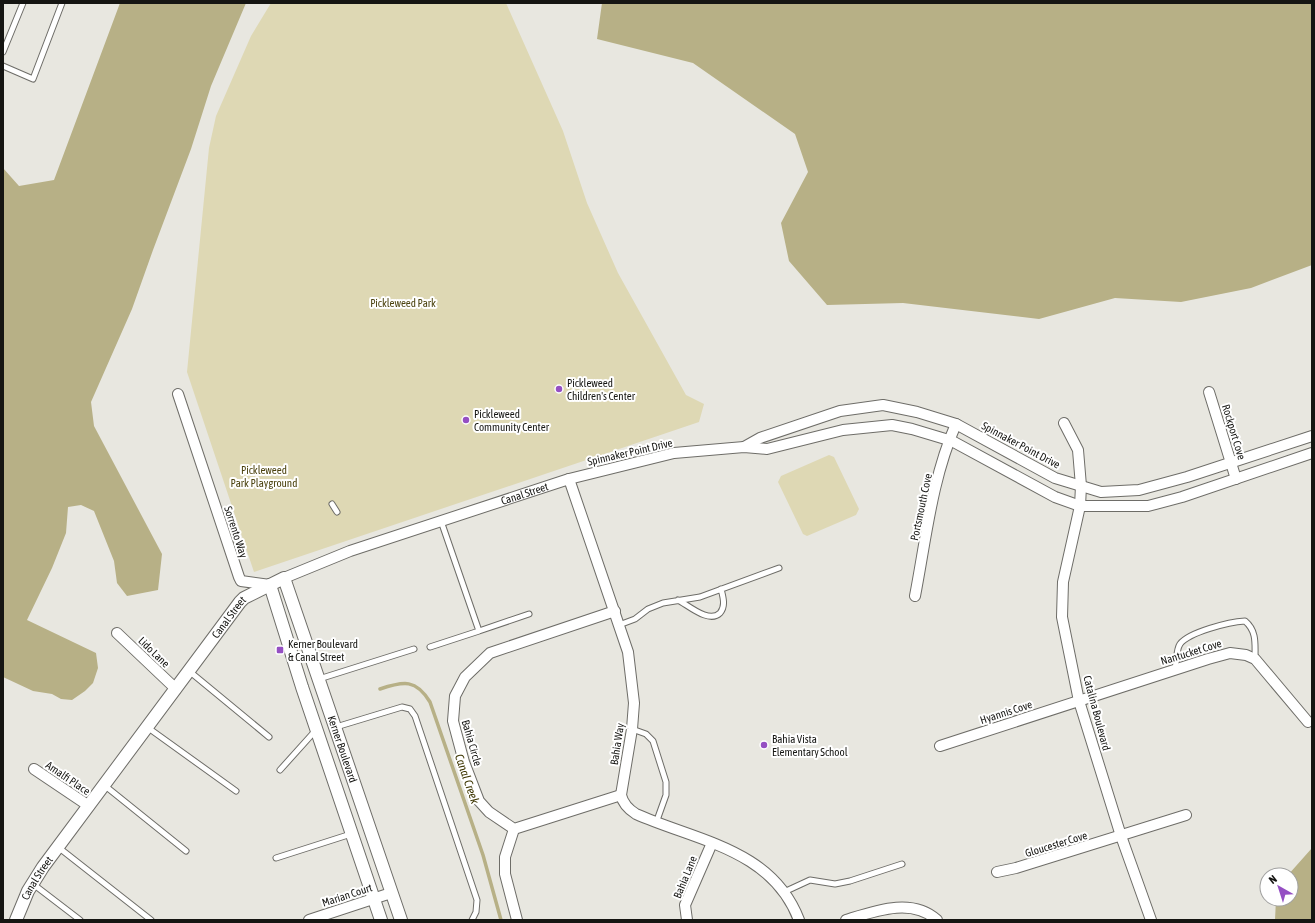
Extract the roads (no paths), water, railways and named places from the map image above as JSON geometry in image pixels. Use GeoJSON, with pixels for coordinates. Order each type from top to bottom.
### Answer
{"type":"FeatureCollection","features":[{"type":"Feature","properties":{"kind":"street","name":"Rockport Cove"},"geometry":{"type":"LineString","coordinates":[[1209,392],[1236,479]]}},
{"type":"Feature","properties":{"kind":"street","name":"Sorrento Way"},"geometry":{"type":"LineString","coordinates":[[178,394],[239,577],[241,581],[270,585]]}},
{"type":"Feature","properties":{"kind":"street","name":"Spinnaker Point Drive"},"geometry":{"type":"LineString","coordinates":[[744,447],[760,438],[840,411],[883,405],[917,412],[956,424],[1055,478],[1101,492],[1140,490],[1187,477],[1312,436]]}},
{"type":"Feature","properties":{"kind":"street","name":"Catalina Boulevard"},"geometry":{"type":"LineString","coordinates":[[1064,423],[1078,450],[1081,486],[1080,506],[1063,582],[1062,617],[1079,701],[1121,836],[1151,920]]}},
{"type":"Feature","properties":{"kind":"street","name":"Portsmouth Cove"},"geometry":{"type":"LineString","coordinates":[[915,596],[936,485],[949,441],[956,424]]}},
{"type":"Feature","properties":{"kind":"street","name":"Spinnaker Point Drive"},"geometry":{"type":"LineString","coordinates":[[569,479],[674,453],[744,447],[767,449],[843,430],[892,425],[912,428],[949,441],[1056,497],[1080,506],[1148,506],[1182,497],[1312,453]]}},
{"type":"Feature","properties":{"kind":"street","name":"Canal Street"},"geometry":{"type":"LineString","coordinates":[[16,920],[33,883],[58,847],[244,598],[284,578],[350,551],[569,479]]}},
{"type":"Feature","properties":{"kind":"street","name":"Bahia Way"},"geometry":{"type":"LineString","coordinates":[[569,479],[628,652],[632,684],[632,729],[621,795]]}},
{"type":"Feature","properties":{"kind":"street","name":"Kerner Boulevard"},"geometry":{"type":"LineString","coordinates":[[284,578],[401,920]]}},
{"type":"Feature","properties":{"kind":"street","name":"Kerner Boulevard"},"geometry":{"type":"LineString","coordinates":[[270,585],[372,900],[381,920]]}},
{"type":"Feature","properties":{"kind":"street","name":"Bahia Circle"},"geometry":{"type":"LineString","coordinates":[[514,829],[489,812],[479,801],[464,762],[453,721],[455,696],[465,676],[490,653],[615,611]]}},
{"type":"Feature","properties":{"kind":"street","name":"Lido Lane"},"geometry":{"type":"LineString","coordinates":[[117,633],[176,689]]}},
{"type":"Feature","properties":{"kind":"street","name":"Nantucket Cove"},"geometry":{"type":"LineString","coordinates":[[1079,701],[1175,668],[1230,653],[1246,655],[1255,660]]}},
{"type":"Feature","properties":{"kind":"street"},"geometry":{"type":"LineString","coordinates":[[1255,660],[1308,722]]}},
{"type":"Feature","properties":{"kind":"street","name":"Hyannis Cove"},"geometry":{"type":"LineString","coordinates":[[940,746],[1079,701]]}},
{"type":"Feature","properties":{"kind":"street","name":"Amalfi Place"},"geometry":{"type":"LineString","coordinates":[[34,769],[89,806]]}},
{"type":"Feature","properties":{"kind":"street"},"geometry":{"type":"LineString","coordinates":[[517,920],[505,874],[505,857],[514,829],[621,795],[623,803],[629,810],[656,823],[712,843],[751,861],[765,872],[784,892],[799,920]]}},
{"type":"Feature","properties":{"kind":"street","name":"Gloucester Cove"},"geometry":{"type":"LineString","coordinates":[[997,872],[1016,868],[1186,816]]}},
{"type":"Feature","properties":{"kind":"street","name":"Bahia Lane"},"geometry":{"type":"LineString","coordinates":[[687,920],[685,905],[712,843]]}},
{"type":"Feature","properties":{"kind":"street","name":"Marian Court"},"geometry":{"type":"LineString","coordinates":[[309,920],[391,893]]}},
{"type":"Feature","properties":{"kind":"street"},"geometry":{"type":"LineString","coordinates":[[846,920],[886,908],[905,907],[923,911],[938,920]]}},
{"type":"Feature","properties":{"kind":"lane"},"geometry":{"type":"LineString","coordinates":[[3,52],[24,3]]}},
{"type":"Feature","properties":{"kind":"lane"},"geometry":{"type":"LineString","coordinates":[[3,66],[33,79],[62,3]]}},
{"type":"Feature","properties":{"kind":"lane"},"geometry":{"type":"LineString","coordinates":[[332,504],[337,512]]}},
{"type":"Feature","properties":{"kind":"lane"},"geometry":{"type":"LineString","coordinates":[[441,521],[479,631]]}},
{"type":"Feature","properties":{"kind":"lane"},"geometry":{"type":"LineString","coordinates":[[619,625],[635,619],[648,609],[663,603],[700,597],[780,568]]}},
{"type":"Feature","properties":{"kind":"lane"},"geometry":{"type":"LineString","coordinates":[[678,600],[706,616],[713,618],[723,610],[724,600],[721,589]]}},
{"type":"Feature","properties":{"kind":"lane"},"geometry":{"type":"LineString","coordinates":[[430,647],[529,614]]}},
{"type":"Feature","properties":{"kind":"lane"},"geometry":{"type":"LineString","coordinates":[[1175,668],[1179,646],[1186,637],[1233,622],[1244,621],[1252,627],[1255,640],[1255,660]]}},
{"type":"Feature","properties":{"kind":"lane"},"geometry":{"type":"LineString","coordinates":[[318,679],[414,649]]}},
{"type":"Feature","properties":{"kind":"lane"},"geometry":{"type":"LineString","coordinates":[[189,671],[269,737]]}},
{"type":"Feature","properties":{"kind":"lane"},"geometry":{"type":"LineString","coordinates":[[336,727],[402,707],[410,709],[415,716],[477,900],[476,912],[472,920]]}},
{"type":"Feature","properties":{"kind":"lane"},"geometry":{"type":"LineString","coordinates":[[147,727],[236,791]]}},
{"type":"Feature","properties":{"kind":"lane"},"geometry":{"type":"LineString","coordinates":[[280,770],[309,735],[316,729]]}},
{"type":"Feature","properties":{"kind":"lane"},"geometry":{"type":"LineString","coordinates":[[632,729],[646,734],[653,741],[666,782],[666,796],[656,823]]}},
{"type":"Feature","properties":{"kind":"lane"},"geometry":{"type":"LineString","coordinates":[[104,785],[186,851]]}},
{"type":"Feature","properties":{"kind":"lane"},"geometry":{"type":"LineString","coordinates":[[276,858],[351,834]]}},
{"type":"Feature","properties":{"kind":"lane"},"geometry":{"type":"LineString","coordinates":[[58,847],[151,920]]}},
{"type":"Feature","properties":{"kind":"lane"},"geometry":{"type":"LineString","coordinates":[[784,892],[810,880],[835,884],[850,881],[902,864]]}},
{"type":"Feature","properties":{"kind":"lane"},"geometry":{"type":"LineString","coordinates":[[33,883],[80,920]]}},
{"type":"Feature","properties":{"kind":"waterway","name":"Canal Creek"},"geometry":{"type":"LineString","coordinates":[[380,689],[396,684],[409,684],[420,689],[430,702],[483,855],[501,920]]}},
{"type":"Feature","properties":{"kind":"place","name":"Pickleweed Children's Center"},"geometry":{"type":"Point","coordinates":[559,389]}},
{"type":"Feature","properties":{"kind":"place","name":"Pickleweed Community Center"},"geometry":{"type":"Point","coordinates":[466,420]}},
{"type":"Feature","properties":{"kind":"place","name":"Kerner Boulevard & Canal Street"},"geometry":{"type":"Point","coordinates":[280,650]}},
{"type":"Feature","properties":{"kind":"place","name":"Bahia Vista Elementary School"},"geometry":{"type":"Point","coordinates":[764,745]}},
{"type":"Feature","properties":{"kind":"park label","name":"Pickleweed Park"},"geometry":{"type":"Point","coordinates":[403,303]}},
{"type":"Feature","properties":{"kind":"park label","name":"Pickleweed Park Playground"},"geometry":{"type":"Point","coordinates":[264,476]}}]}
